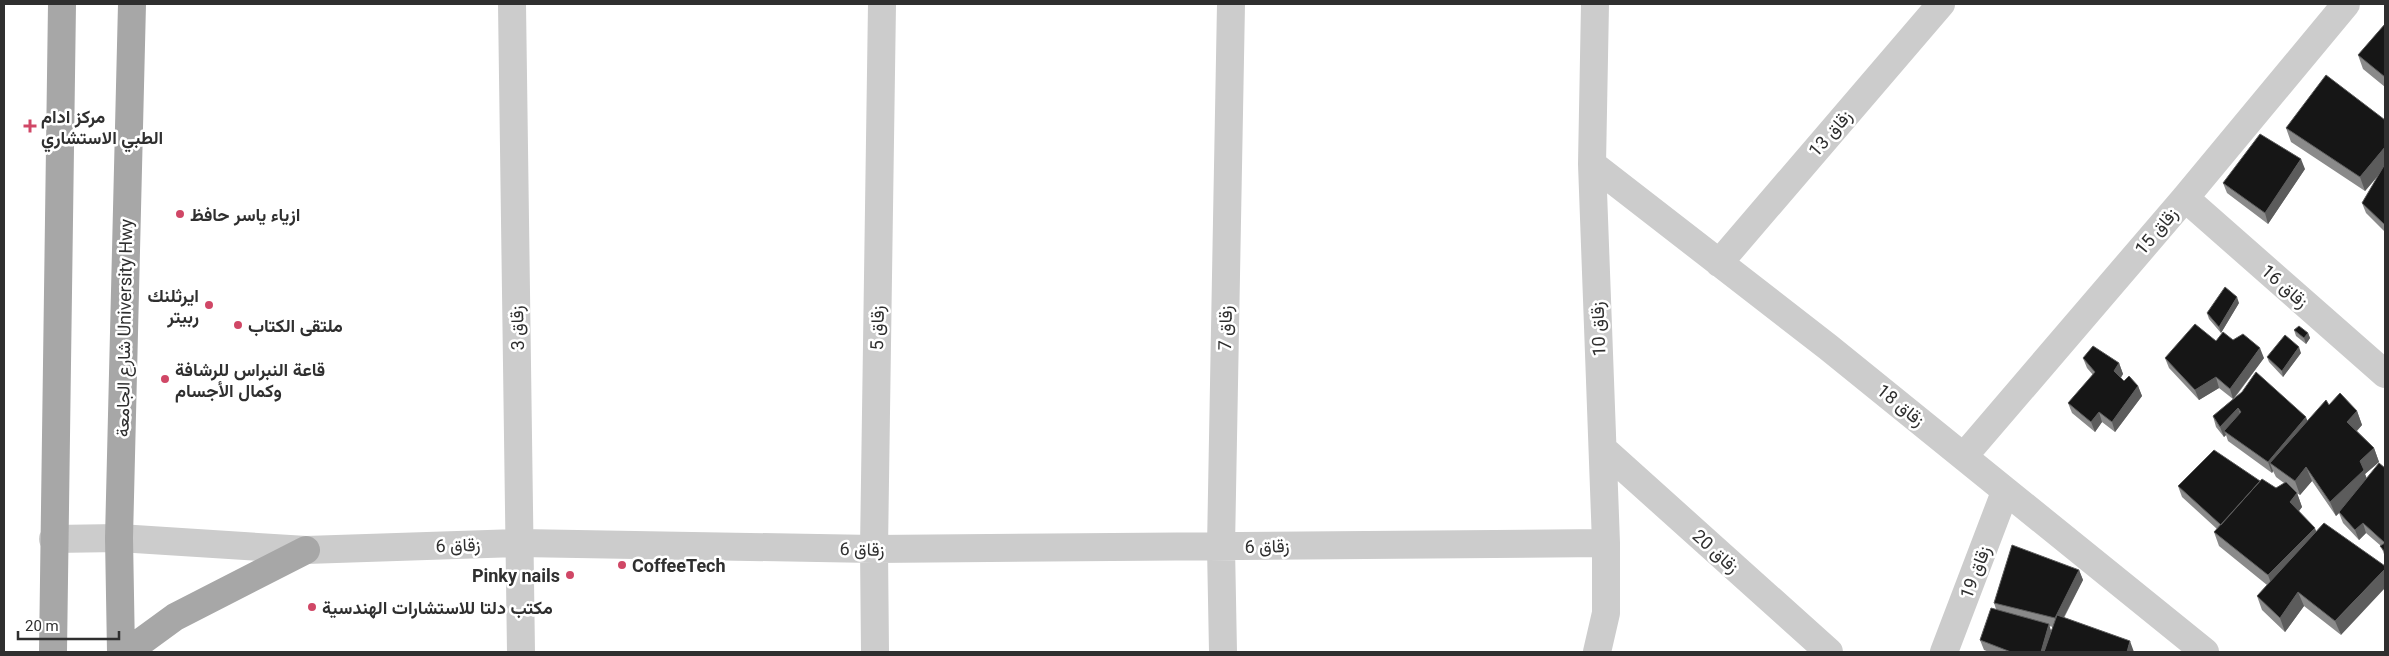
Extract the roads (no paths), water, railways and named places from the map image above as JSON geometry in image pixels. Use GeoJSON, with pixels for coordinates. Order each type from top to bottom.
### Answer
{"type":"FeatureCollection","features":[{"type":"Feature","properties":{"kind":"main road"},"geometry":{"type":"LineString","coordinates":[[53,652],[62,4]]}},
{"type":"Feature","properties":{"kind":"main road","name":"شارع الجامعة University Hwy"},"geometry":{"type":"LineString","coordinates":[[121,652],[119,538],[132,4]]}},
{"type":"Feature","properties":{"kind":"main road"},"geometry":{"type":"LineString","coordinates":[[127,652],[175,617],[306,550]]}},
{"type":"Feature","properties":{"kind":"street","name":"زقاق 3"},"geometry":{"type":"LineString","coordinates":[[512,4],[521,652]]}},
{"type":"Feature","properties":{"kind":"street","name":"زقاق 5"},"geometry":{"type":"LineString","coordinates":[[875,652],[874,549],[882,4]]}},
{"type":"Feature","properties":{"kind":"street","name":"زقاق 7"},"geometry":{"type":"LineString","coordinates":[[1223,652],[1222,547],[1231,4]]}},
{"type":"Feature","properties":{"kind":"street","name":"زقاق 10"},"geometry":{"type":"LineString","coordinates":[[1595,4],[1592,164],[1606,543],[1606,613],[1597,652]]}},
{"type":"Feature","properties":{"kind":"street","name":"زقاق 13"},"geometry":{"type":"LineString","coordinates":[[1719,263],[1941,4]]}},
{"type":"Feature","properties":{"kind":"street","name":"زقاق 15"},"geometry":{"type":"LineString","coordinates":[[1964,456],[2185,198],[2346,4]]}},
{"type":"Feature","properties":{"kind":"street","name":"زقاق 18"},"geometry":{"type":"LineString","coordinates":[[1592,164],[1828,346],[1964,456],[2005,492],[2205,652]]}},
{"type":"Feature","properties":{"kind":"street","name":"زقاق 16"},"geometry":{"type":"LineString","coordinates":[[2185,198],[2385,374]]}},
{"type":"Feature","properties":{"kind":"street","name":"زقاق 20"},"geometry":{"type":"LineString","coordinates":[[1603,449],[1829,652]]}},
{"type":"Feature","properties":{"kind":"street","name":"زقاق 19"},"geometry":{"type":"LineString","coordinates":[[1944,652],[2005,492]]}},
{"type":"Feature","properties":{"kind":"street","name":"زقاق 6"},"geometry":{"type":"LineString","coordinates":[[54,539],[119,538],[306,550],[520,542],[874,549],[1606,543]]}},
{"type":"Feature","properties":{"kind":"place","name":"مركز ادام الطبي الاستشاري"},"geometry":{"type":"Point","coordinates":[30,126]}},
{"type":"Feature","properties":{"kind":"place","name":"ازياء ياسر حافظ"},"geometry":{"type":"Point","coordinates":[180,214]}},
{"type":"Feature","properties":{"kind":"place","name":"ايرثلنك ربيتر"},"geometry":{"type":"Point","coordinates":[209,305]}},
{"type":"Feature","properties":{"kind":"place","name":"ملتقى الكتاب"},"geometry":{"type":"Point","coordinates":[238,325]}},
{"type":"Feature","properties":{"kind":"place","name":"قاعة النبراس للرشافة وكمال الأجسام"},"geometry":{"type":"Point","coordinates":[165,379]}},
{"type":"Feature","properties":{"kind":"place","name":"CoffeeTech"},"geometry":{"type":"Point","coordinates":[622,565]}},
{"type":"Feature","properties":{"kind":"place","name":"Pinky nails"},"geometry":{"type":"Point","coordinates":[570,575]}},
{"type":"Feature","properties":{"kind":"place","name":"مكتب دلتا للاستشارات الهندسية"},"geometry":{"type":"Point","coordinates":[312,607]}}]}
